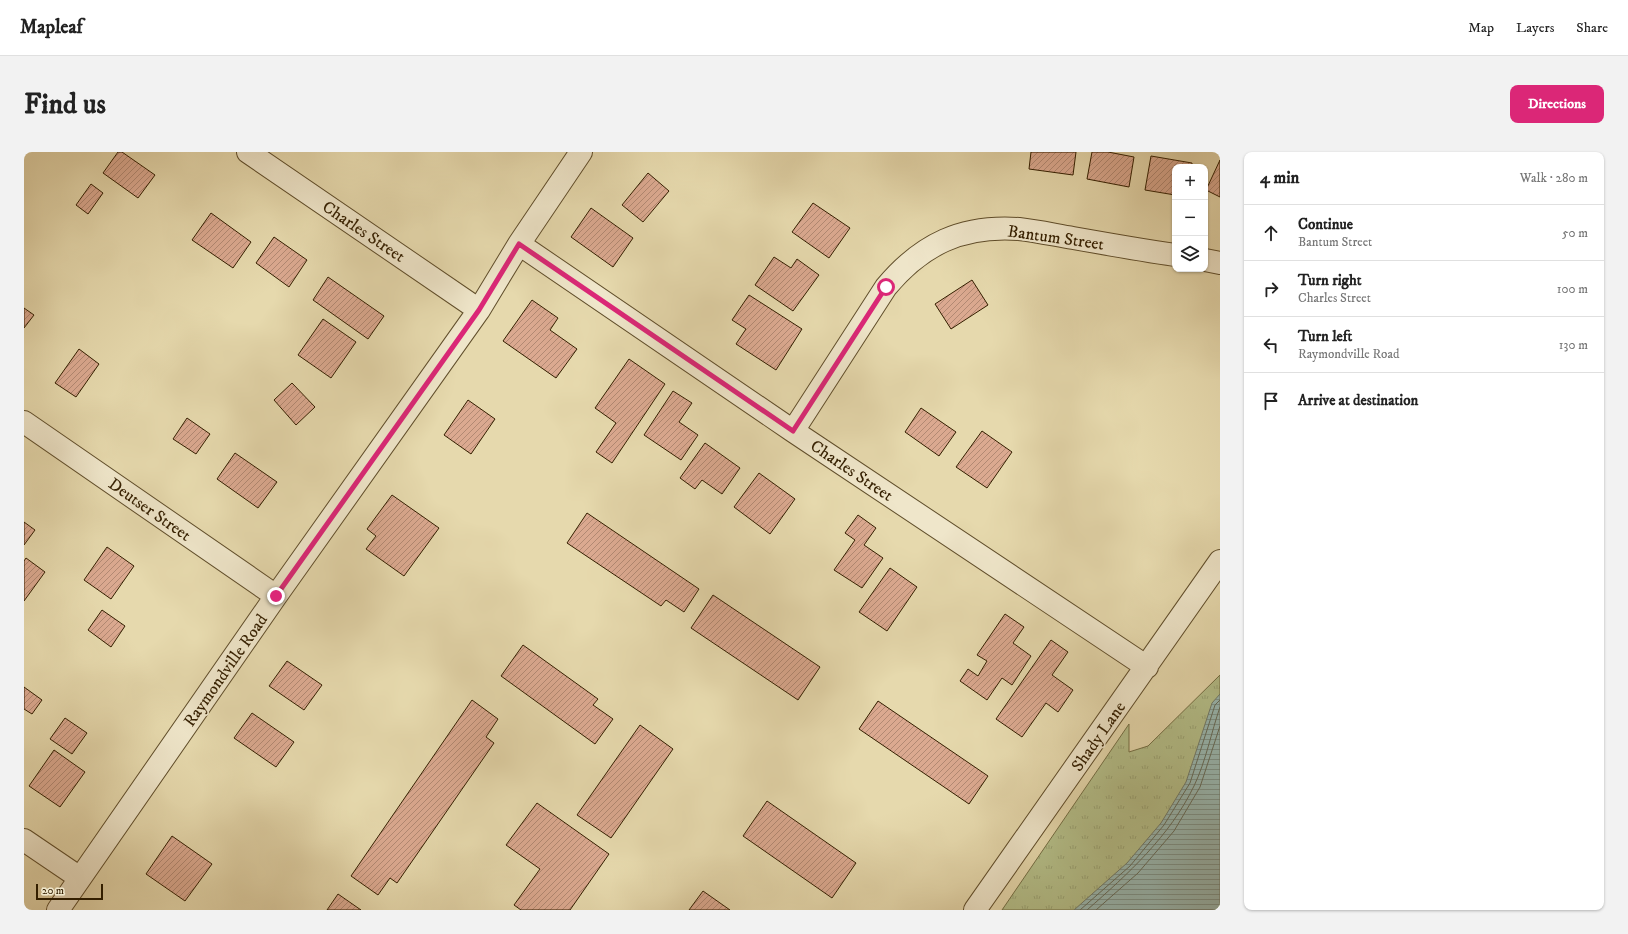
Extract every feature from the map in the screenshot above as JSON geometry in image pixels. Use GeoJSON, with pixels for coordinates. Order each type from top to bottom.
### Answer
{"type":"FeatureCollection","features":[{"type":"Feature","properties":{"kind":"street","name":"Charles Street"},"geometry":{"type":"LineString","coordinates":[[248,152],[479,310]]}},
{"type":"Feature","properties":{"kind":"street","name":"Raymondville Road"},"geometry":{"type":"LineString","coordinates":[[58,910],[276,596],[479,310],[519,244],[581,152]]}},
{"type":"Feature","properties":{"kind":"street","name":"Bantum Street"},"geometry":{"type":"LineString","coordinates":[[793,431],[886,287],[903,267],[921,253],[951,237],[982,229],[1019,229],[1172,254]]}},
{"type":"Feature","properties":{"kind":"street","name":"Charles Street"},"geometry":{"type":"LineString","coordinates":[[519,244],[793,431],[1147,666]]}},
{"type":"Feature","properties":{"kind":"street"},"geometry":{"type":"LineString","coordinates":[[1208,261],[1220,263]]}},
{"type":"Feature","properties":{"kind":"street","name":"Deutser Street"},"geometry":{"type":"LineString","coordinates":[[24,422],[276,596]]}},
{"type":"Feature","properties":{"kind":"street","name":"Shady Lane"},"geometry":{"type":"LineString","coordinates":[[975,910],[1220,561]]}},
{"type":"Feature","properties":{"kind":"street"},"geometry":{"type":"LineString","coordinates":[[24,840],[80,878]]}},
{"type":"Feature","properties":{"kind":"green space"},"geometry":{"type":"Polygon","coordinates":[[[1220,675],[1220,910],[1002,910],[1129,724],[1129,752],[1148,746],[1220,675]]]}},
{"type":"Feature","properties":{"kind":"water"},"geometry":{"type":"Polygon","coordinates":[[[1220,694],[1220,910],[1074,910],[1127,863],[1161,823],[1186,782],[1212,703],[1220,694]]]}},
{"type":"Feature","properties":{"kind":"building"},"geometry":{"type":"Polygon","coordinates":[[[118,152],[122,152],[155,175],[138,198],[103,173],[118,152]]]}},
{"type":"Feature","properties":{"kind":"building"},"geometry":{"type":"Polygon","coordinates":[[[1031,152],[1076,152],[1073,175],[1029,169],[1031,152]]]}},
{"type":"Feature","properties":{"kind":"building"},"geometry":{"type":"Polygon","coordinates":[[[1092,152],[1108,152],[1134,157],[1129,187],[1087,179],[1092,152]]]}},
{"type":"Feature","properties":{"kind":"building"},"geometry":{"type":"Polygon","coordinates":[[[1151,156],[1192,163],[1172,164],[1172,194],[1145,190],[1151,156]]]}},
{"type":"Feature","properties":{"kind":"building"},"geometry":{"type":"Polygon","coordinates":[[[1220,160],[1220,197],[1208,191],[1208,186],[1220,160]]]}},
{"type":"Feature","properties":{"kind":"building"},"geometry":{"type":"Polygon","coordinates":[[[648,173],[669,191],[643,222],[622,205],[648,173]]]}},
{"type":"Feature","properties":{"kind":"building"},"geometry":{"type":"Polygon","coordinates":[[[91,184],[103,193],[88,214],[76,205],[91,184]]]}},
{"type":"Feature","properties":{"kind":"building"},"geometry":{"type":"Polygon","coordinates":[[[813,203],[850,228],[829,258],[792,232],[813,203]]]}},
{"type":"Feature","properties":{"kind":"building"},"geometry":{"type":"Polygon","coordinates":[[[591,208],[633,238],[613,267],[571,237],[591,208]]]}},
{"type":"Feature","properties":{"kind":"building"},"geometry":{"type":"Polygon","coordinates":[[[211,213],[251,242],[233,268],[192,240],[211,213]]]}},
{"type":"Feature","properties":{"kind":"building"},"geometry":{"type":"Polygon","coordinates":[[[274,237],[307,260],[289,287],[256,263],[274,237]]]}},
{"type":"Feature","properties":{"kind":"building"},"geometry":{"type":"Polygon","coordinates":[[[774,257],[791,268],[797,259],[819,275],[793,311],[755,285],[774,257]]]}},
{"type":"Feature","properties":{"kind":"building"},"geometry":{"type":"Polygon","coordinates":[[[328,277],[384,316],[368,339],[313,300],[328,277]]]}},
{"type":"Feature","properties":{"kind":"building"},"geometry":{"type":"Polygon","coordinates":[[[972,280],[988,305],[951,329],[935,304],[972,280]]]}},
{"type":"Feature","properties":{"kind":"building"},"geometry":{"type":"Polygon","coordinates":[[[749,295],[802,329],[776,370],[736,344],[746,329],[732,320],[749,295]]]}},
{"type":"Feature","properties":{"kind":"building"},"geometry":{"type":"Polygon","coordinates":[[[532,300],[558,318],[550,330],[577,349],[556,378],[503,341],[532,300]]]}},
{"type":"Feature","properties":{"kind":"building"},"geometry":{"type":"Polygon","coordinates":[[[24,308],[34,315],[24,328],[24,308]]]}},
{"type":"Feature","properties":{"kind":"building"},"geometry":{"type":"Polygon","coordinates":[[[323,319],[356,342],[331,378],[298,355],[323,319]]]}},
{"type":"Feature","properties":{"kind":"building"},"geometry":{"type":"Polygon","coordinates":[[[79,349],[99,364],[76,397],[55,383],[79,349]]]}},
{"type":"Feature","properties":{"kind":"building"},"geometry":{"type":"Polygon","coordinates":[[[629,359],[665,384],[612,463],[596,452],[616,423],[595,408],[629,359]]]}},
{"type":"Feature","properties":{"kind":"building"},"geometry":{"type":"Polygon","coordinates":[[[292,383],[315,407],[296,425],[274,400],[292,383]]]}},
{"type":"Feature","properties":{"kind":"building"},"geometry":{"type":"Polygon","coordinates":[[[673,391],[692,403],[679,422],[698,435],[681,460],[644,435],[673,391]]]}},
{"type":"Feature","properties":{"kind":"building"},"geometry":{"type":"Polygon","coordinates":[[[468,400],[495,419],[471,454],[444,435],[468,400]]]}},
{"type":"Feature","properties":{"kind":"building"},"geometry":{"type":"Polygon","coordinates":[[[921,408],[956,432],[939,456],[905,432],[921,408]]]}},
{"type":"Feature","properties":{"kind":"building"},"geometry":{"type":"Polygon","coordinates":[[[187,418],[210,434],[196,454],[173,439],[187,418]]]}},
{"type":"Feature","properties":{"kind":"building"},"geometry":{"type":"Polygon","coordinates":[[[982,431],[1012,452],[987,488],[956,467],[982,431]]]}},
{"type":"Feature","properties":{"kind":"building"},"geometry":{"type":"Polygon","coordinates":[[[705,443],[740,468],[722,494],[702,480],[695,489],[680,478],[705,443]]]}},
{"type":"Feature","properties":{"kind":"building"},"geometry":{"type":"Polygon","coordinates":[[[235,453],[277,482],[258,508],[217,479],[235,453]]]}},
{"type":"Feature","properties":{"kind":"building"},"geometry":{"type":"Polygon","coordinates":[[[759,473],[795,499],[770,534],[734,507],[759,473]]]}},
{"type":"Feature","properties":{"kind":"building"},"geometry":{"type":"Polygon","coordinates":[[[392,495],[439,528],[404,576],[366,549],[376,536],[367,529],[392,495]]]}},
{"type":"Feature","properties":{"kind":"building"},"geometry":{"type":"Polygon","coordinates":[[[587,513],[699,589],[684,612],[666,600],[661,606],[567,543],[587,513]]]}},
{"type":"Feature","properties":{"kind":"building"},"geometry":{"type":"Polygon","coordinates":[[[858,515],[876,528],[864,545],[883,558],[862,588],[834,570],[855,540],[845,533],[858,515]]]}},
{"type":"Feature","properties":{"kind":"building"},"geometry":{"type":"Polygon","coordinates":[[[24,522],[35,530],[24,545],[24,522]]]}},
{"type":"Feature","properties":{"kind":"building"},"geometry":{"type":"Polygon","coordinates":[[[107,547],[134,566],[111,599],[84,580],[107,547]]]}},
{"type":"Feature","properties":{"kind":"building"},"geometry":{"type":"Polygon","coordinates":[[[26,558],[45,572],[24,601],[24,561],[26,558]]]}},
{"type":"Feature","properties":{"kind":"building"},"geometry":{"type":"Polygon","coordinates":[[[890,568],[917,587],[887,631],[859,612],[890,568]]]}},
{"type":"Feature","properties":{"kind":"building"},"geometry":{"type":"Polygon","coordinates":[[[713,595],[820,667],[798,700],[691,628],[713,595]]]}},
{"type":"Feature","properties":{"kind":"building"},"geometry":{"type":"Polygon","coordinates":[[[102,610],[125,626],[111,647],[88,630],[102,610]]]}},
{"type":"Feature","properties":{"kind":"building"},"geometry":{"type":"Polygon","coordinates":[[[1005,614],[1024,627],[1013,643],[1031,656],[1012,685],[1002,678],[987,700],[960,681],[968,669],[978,676],[987,661],[977,655],[1005,614]]]}},
{"type":"Feature","properties":{"kind":"building"},"geometry":{"type":"Polygon","coordinates":[[[1051,640],[1068,652],[1052,675],[1073,690],[1058,712],[1046,703],[1022,737],[996,719],[1051,640]]]}},
{"type":"Feature","properties":{"kind":"building"},"geometry":{"type":"Polygon","coordinates":[[[523,645],[598,699],[593,705],[613,719],[595,744],[501,676],[523,645]]]}},
{"type":"Feature","properties":{"kind":"building"},"geometry":{"type":"Polygon","coordinates":[[[287,661],[322,685],[304,710],[269,686],[287,661]]]}},
{"type":"Feature","properties":{"kind":"building"},"geometry":{"type":"Polygon","coordinates":[[[24,687],[42,700],[32,714],[24,709],[24,687]]]}},
{"type":"Feature","properties":{"kind":"building"},"geometry":{"type":"Polygon","coordinates":[[[472,700],[498,719],[486,737],[494,743],[397,883],[390,878],[378,895],[351,876],[472,700]]]}},
{"type":"Feature","properties":{"kind":"building"},"geometry":{"type":"Polygon","coordinates":[[[878,701],[988,776],[969,804],[859,729],[878,701]]]}},
{"type":"Feature","properties":{"kind":"building"},"geometry":{"type":"Polygon","coordinates":[[[252,713],[294,742],[276,767],[234,738],[252,713]]]}},
{"type":"Feature","properties":{"kind":"building"},"geometry":{"type":"Polygon","coordinates":[[[65,718],[87,733],[72,754],[50,739],[65,718]]]}},
{"type":"Feature","properties":{"kind":"building"},"geometry":{"type":"Polygon","coordinates":[[[640,725],[673,749],[611,838],[577,815],[640,725]]]}},
{"type":"Feature","properties":{"kind":"building"},"geometry":{"type":"Polygon","coordinates":[[[54,750],[85,772],[60,807],[29,786],[54,750]]]}},
{"type":"Feature","properties":{"kind":"building"},"geometry":{"type":"Polygon","coordinates":[[[767,801],[856,863],[832,898],[743,836],[767,801]]]}},
{"type":"Feature","properties":{"kind":"building"},"geometry":{"type":"Polygon","coordinates":[[[537,803],[609,854],[570,910],[521,910],[514,905],[540,869],[506,845],[537,803]]]}},
{"type":"Feature","properties":{"kind":"building"},"geometry":{"type":"Polygon","coordinates":[[[172,836],[212,864],[185,901],[146,874],[172,836]]]}},
{"type":"Feature","properties":{"kind":"building"},"geometry":{"type":"Polygon","coordinates":[[[703,891],[730,910],[689,910],[703,891]]]}},
{"type":"Feature","properties":{"kind":"building"},"geometry":{"type":"Polygon","coordinates":[[[338,894],[361,910],[327,910],[338,894]]]}},
{"type":"Feature","properties":{"kind":"route"},"geometry":{"type":"LineString","coordinates":[[276,596],[479,310],[519,244],[793,431],[886,287]]}}]}
